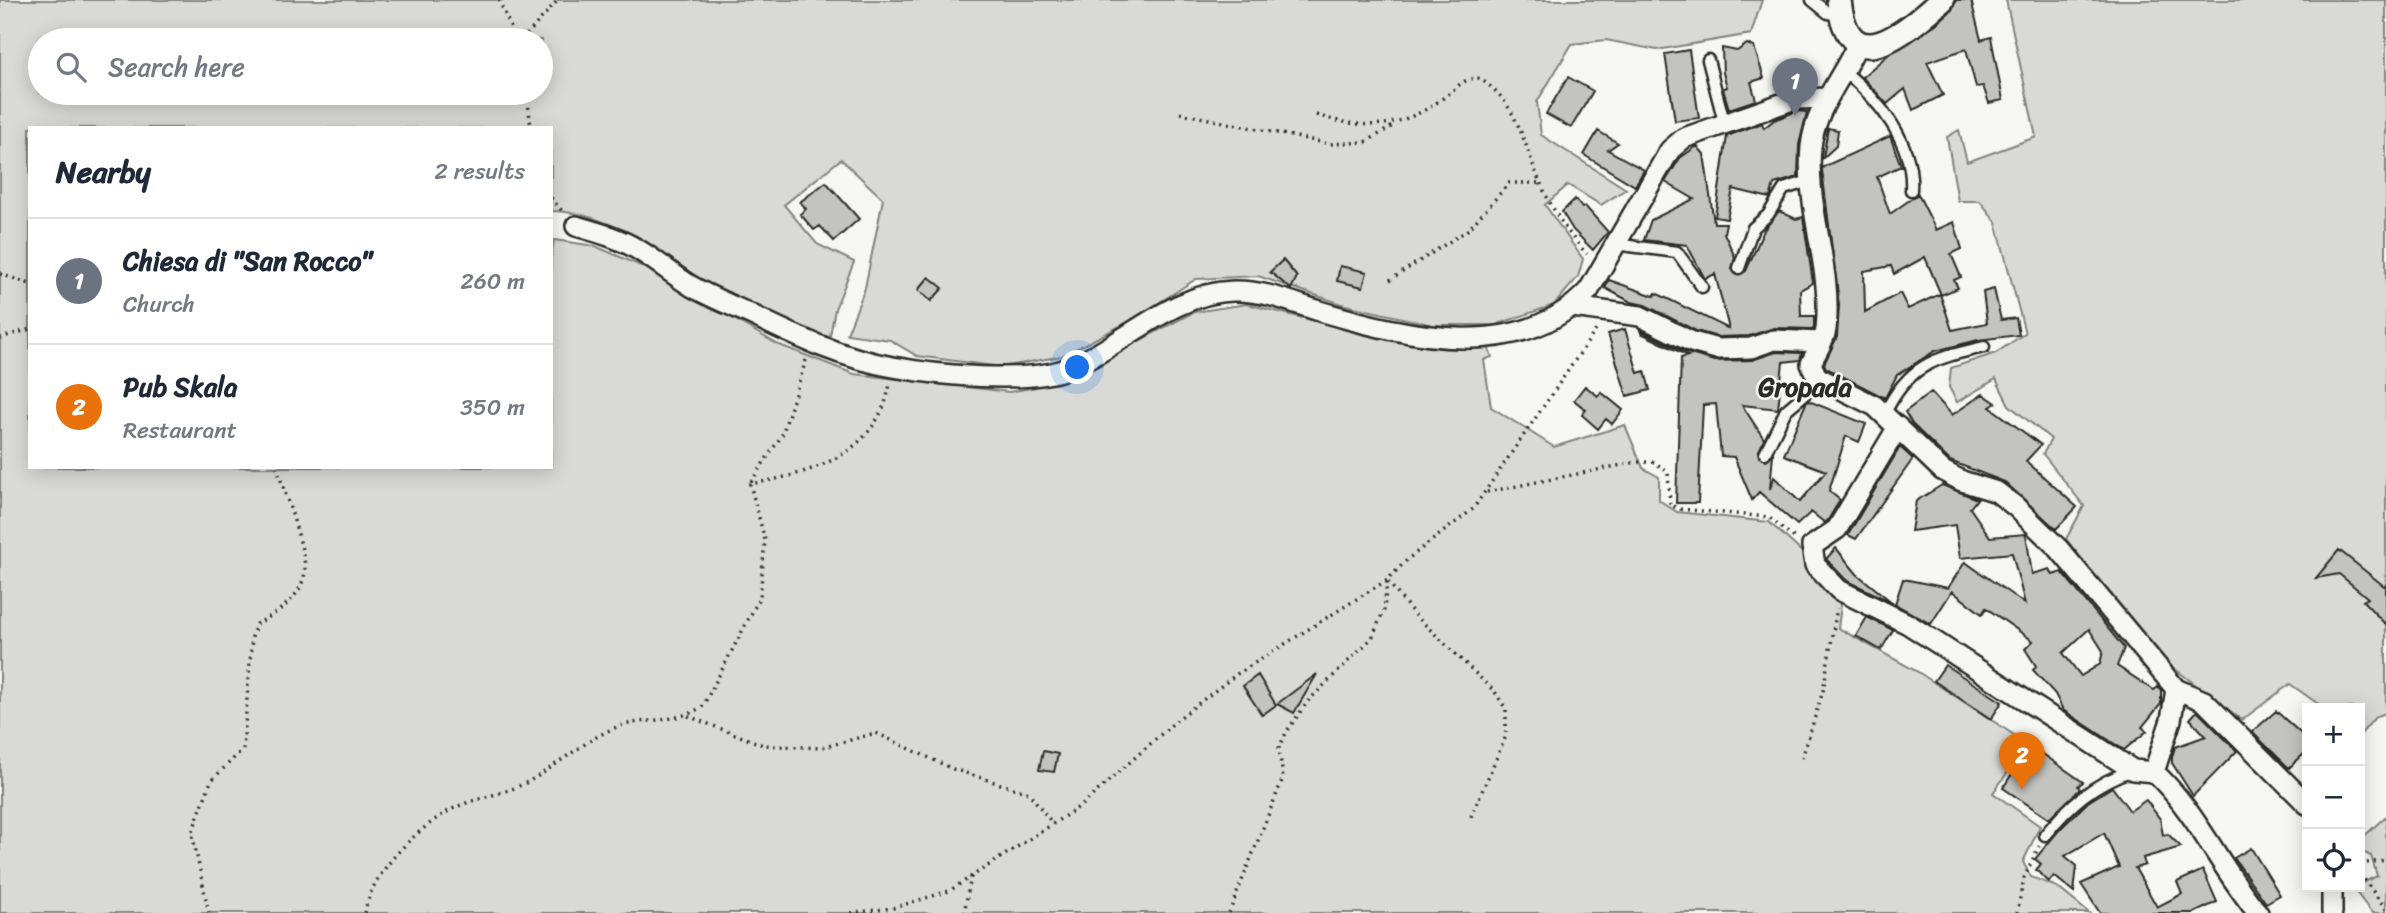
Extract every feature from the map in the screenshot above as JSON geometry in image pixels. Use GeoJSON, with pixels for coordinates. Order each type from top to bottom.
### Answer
{"type":"FeatureCollection","features":[{"type":"Feature","properties":{"kind":"street"},"geometry":{"type":"LineString","coordinates":[[1840,8],[1848,35],[1857,45],[1873,46],[1906,31],[1942,0]]}},
{"type":"Feature","properties":{"kind":"street"},"geometry":{"type":"LineString","coordinates":[[1857,45],[1845,72],[1816,118],[1810,181],[1824,285],[1826,331],[1811,364],[1817,377],[1875,406],[1942,471],[1962,481],[1997,492],[2016,507],[2059,549],[2176,689],[2204,701],[2302,799]]}},
{"type":"Feature","properties":{"kind":"street"},"geometry":{"type":"LineString","coordinates":[[576,226],[636,248],[692,286],[813,345],[893,367],[1011,376],[1032,376],[1065,369],[1160,316],[1201,297],[1231,291],[1258,292],[1361,323],[1461,339],[1485,339],[1545,323],[1573,307],[1589,290],[1613,244],[1670,149],[1684,138],[1795,99],[1828,98]]}},
{"type":"Feature","properties":{"kind":"street"},"geometry":{"type":"LineString","coordinates":[[1573,307],[1640,316],[1692,342],[1717,349],[1751,348],[1774,340],[1821,342]]}},
{"type":"Feature","properties":{"kind":"street"},"geometry":{"type":"LineString","coordinates":[[1891,421],[1837,529],[1812,546],[1815,565],[1839,590],[1908,624],[2133,770],[2154,772],[2192,815],[2220,862],[2258,913]]}},
{"type":"Feature","properties":{"kind":"street"},"geometry":{"type":"LineString","coordinates":[[2154,772],[2171,720],[2176,689]]}},
{"type":"Feature","properties":{"kind":"street"},"geometry":{"type":"LineString","coordinates":[[2332,892],[2332,913]]}},
{"type":"Feature","properties":{"kind":"lane"},"geometry":{"type":"LineString","coordinates":[[1812,0],[1828,13],[1840,8]]}},
{"type":"Feature","properties":{"kind":"lane"},"geometry":{"type":"LineString","coordinates":[[1707,60],[1724,122]]}},
{"type":"Feature","properties":{"kind":"lane"},"geometry":{"type":"LineString","coordinates":[[1845,72],[1879,107],[1902,141],[1913,171],[1911,190]]}},
{"type":"Feature","properties":{"kind":"lane"},"geometry":{"type":"LineString","coordinates":[[1739,268],[1753,228],[1768,215],[1784,189],[1810,181]]}},
{"type":"Feature","properties":{"kind":"lane"},"geometry":{"type":"LineString","coordinates":[[1613,244],[1677,252],[1702,287]]}},
{"type":"Feature","properties":{"kind":"lane"},"geometry":{"type":"LineString","coordinates":[[1891,421],[1897,388],[1907,376],[1946,357],[1984,347]]}},
{"type":"Feature","properties":{"kind":"lane"},"geometry":{"type":"LineString","coordinates":[[1765,453],[1786,410],[1812,388],[1817,377]]}},
{"type":"Feature","properties":{"kind":"lane"},"geometry":{"type":"LineString","coordinates":[[2045,835],[2065,811],[2092,787],[2133,770]]}},
{"type":"Feature","properties":{"kind":"path"},"geometry":{"type":"LineString","coordinates":[[499,0],[511,28]]}},
{"type":"Feature","properties":{"kind":"path"},"geometry":{"type":"LineString","coordinates":[[533,28],[558,0]]}},
{"type":"Feature","properties":{"kind":"path"},"geometry":{"type":"LineString","coordinates":[[1180,113],[1339,145],[1366,142],[1438,102],[1460,83],[1478,78],[1488,83],[1522,130],[1540,183],[1576,243],[1602,267]]}},
{"type":"Feature","properties":{"kind":"path"},"geometry":{"type":"LineString","coordinates":[[528,105],[531,126]]}},
{"type":"Feature","properties":{"kind":"path"},"geometry":{"type":"LineString","coordinates":[[1316,115],[1347,125],[1395,124]]}},
{"type":"Feature","properties":{"kind":"path"},"geometry":{"type":"LineString","coordinates":[[1390,280],[1469,229],[1509,183],[1540,183]]}},
{"type":"Feature","properties":{"kind":"path"},"geometry":{"type":"LineString","coordinates":[[0,274],[28,283]]}},
{"type":"Feature","properties":{"kind":"path"},"geometry":{"type":"LineString","coordinates":[[851,913],[892,908],[949,891],[1028,837],[1082,805],[1168,728],[1237,674],[1387,580],[1426,545],[1453,527],[1485,493],[1608,310]]}},
{"type":"Feature","properties":{"kind":"path"},"geometry":{"type":"LineString","coordinates":[[0,338],[28,330]]}},
{"type":"Feature","properties":{"kind":"path"},"geometry":{"type":"LineString","coordinates":[[688,716],[703,706],[760,597],[765,540],[750,484],[782,435],[799,373],[813,345]]}},
{"type":"Feature","properties":{"kind":"path"},"geometry":{"type":"LineString","coordinates":[[750,484],[785,478],[827,465],[860,444],[880,415],[893,367]]}},
{"type":"Feature","properties":{"kind":"path"},"geometry":{"type":"LineString","coordinates":[[1485,493],[1637,462],[1654,462],[1668,472],[1670,505],[1680,509],[1768,517],[1784,528],[1812,555]]}},
{"type":"Feature","properties":{"kind":"path"},"geometry":{"type":"LineString","coordinates":[[209,913],[192,833],[211,781],[243,749],[252,637],[256,624],[278,614],[298,590],[305,569],[278,469]]}},
{"type":"Feature","properties":{"kind":"path"},"geometry":{"type":"LineString","coordinates":[[1387,580],[1414,614],[1495,692],[1506,709],[1506,736],[1469,821]]}},
{"type":"Feature","properties":{"kind":"path"},"geometry":{"type":"LineString","coordinates":[[1229,913],[1283,778],[1279,748],[1287,731],[1308,701],[1372,638],[1384,610],[1387,580]]}},
{"type":"Feature","properties":{"kind":"path"},"geometry":{"type":"LineString","coordinates":[[1802,758],[1831,654],[1839,590]]}},
{"type":"Feature","properties":{"kind":"path"},"geometry":{"type":"LineString","coordinates":[[365,913],[367,899],[386,866],[421,832],[459,806],[531,781],[615,728],[649,718],[688,716],[764,745],[821,748],[876,733],[953,769],[1030,793],[1053,824]]}},
{"type":"Feature","properties":{"kind":"path"},"geometry":{"type":"LineString","coordinates":[[2017,913],[2024,878],[2045,835]]}},
{"type":"Feature","properties":{"kind":"path"},"geometry":{"type":"LineString","coordinates":[[2365,863],[2386,860]]}},
{"type":"Feature","properties":{"kind":"path"},"geometry":{"type":"LineString","coordinates":[[964,913],[971,877]]}},
{"type":"Feature","properties":{"kind":"path"},"geometry":{"type":"LineString","coordinates":[[2365,881],[2386,909]]}},
{"type":"Feature","properties":{"kind":"shaded area"},"geometry":{"type":"Polygon","coordinates":[[[0,0],[1762,0],[1751,34],[1657,50],[1606,40],[1572,44],[1537,102],[1541,135],[1626,189],[1601,205],[1568,185],[1545,205],[1583,259],[1578,277],[1554,305],[1495,325],[1433,325],[1345,305],[1258,276],[1196,279],[1132,320],[1062,356],[1002,367],[917,356],[890,340],[847,334],[865,288],[883,199],[841,159],[784,205],[817,244],[854,262],[835,309],[829,341],[722,292],[620,229],[575,213],[553,211],[553,126],[28,126],[28,469],[553,469],[554,240],[595,246],[648,269],[777,344],[854,374],[1009,392],[1058,383],[1194,312],[1247,304],[1398,342],[1488,347],[1492,357],[1484,360],[1491,407],[1554,447],[1625,425],[1643,468],[1659,477],[1659,500],[1677,512],[1769,522],[1804,554],[1841,606],[1838,628],[1918,672],[2028,744],[1993,793],[2040,826],[2023,862],[2031,877],[2057,887],[2089,913],[0,913],[0,0]]]}},
{"type":"Feature","properties":{"kind":"shaded area"},"geometry":{"type":"Polygon","coordinates":[[[2006,0],[2386,0],[2386,713],[2376,716],[2365,729],[2365,703],[2317,703],[2290,684],[2242,720],[2158,656],[2066,539],[2084,506],[2043,454],[2051,439],[2009,405],[1996,379],[1957,402],[1949,387],[1951,368],[1996,353],[2025,333],[1996,222],[1980,201],[1958,201],[1947,137],[1959,130],[1967,162],[2036,137],[2006,0]]]}},
{"type":"Feature","properties":{"kind":"shaded area"},"geometry":{"type":"Polygon","coordinates":[[[2386,816],[2386,913],[2372,913],[2356,892],[2365,892],[2365,882],[2377,876],[2371,856],[2365,853],[2365,835],[2386,816]]]}},
{"type":"Feature","properties":{"kind":"building"},"geometry":{"type":"Polygon","coordinates":[[[1956,0],[1971,0],[1981,40],[1991,37],[2003,100],[1989,103],[1983,86],[1976,87],[1966,49],[1927,62],[1943,95],[1913,110],[1905,89],[1887,104],[1862,77],[1889,54],[1936,24],[1952,10],[1956,0]]]}},
{"type":"Feature","properties":{"kind":"building"},"geometry":{"type":"Polygon","coordinates":[[[1747,44],[1754,47],[1764,78],[1751,82],[1756,100],[1729,109],[1723,89],[1727,87],[1723,73],[1722,48],[1737,51],[1747,44]]]}},
{"type":"Feature","properties":{"kind":"building"},"geometry":{"type":"Polygon","coordinates":[[[1689,50],[1699,118],[1675,121],[1665,54],[1689,50]]]}},
{"type":"Feature","properties":{"kind":"building"},"geometry":{"type":"Polygon","coordinates":[[[1568,77],[1593,91],[1571,128],[1546,114],[1568,77]]]}},
{"type":"Feature","properties":{"kind":"building"},"geometry":{"type":"Polygon","coordinates":[[[1797,111],[1807,112],[1799,145],[1798,177],[1774,184],[1770,198],[1733,189],[1727,219],[1715,217],[1727,136],[1762,123],[1764,128],[1774,120],[1797,111]]]}},
{"type":"Feature","properties":{"kind":"building"},"geometry":{"type":"Polygon","coordinates":[[[1828,128],[1838,130],[1836,146],[1823,158],[1828,128]]]}},
{"type":"Feature","properties":{"kind":"building"},"geometry":{"type":"Polygon","coordinates":[[[1598,131],[1618,143],[1608,150],[1644,170],[1635,186],[1584,155],[1598,131]]]}},
{"type":"Feature","properties":{"kind":"building"},"geometry":{"type":"Polygon","coordinates":[[[1890,136],[1901,166],[1877,177],[1890,214],[1918,194],[1936,230],[1954,222],[1962,249],[1951,254],[1961,277],[1954,280],[1958,288],[1941,295],[1925,257],[1894,274],[1891,266],[1864,271],[1865,312],[1900,293],[1908,309],[1940,294],[1952,330],[1987,323],[1983,292],[1994,289],[2001,320],[2016,318],[2019,335],[1978,340],[1935,351],[1897,375],[1885,398],[1826,368],[1824,364],[1837,337],[1839,305],[1822,170],[1823,167],[1890,136]]]}},
{"type":"Feature","properties":{"kind":"building"},"geometry":{"type":"Polygon","coordinates":[[[1697,146],[1704,154],[1714,223],[1726,223],[1724,233],[1735,257],[1732,269],[1736,275],[1746,271],[1764,230],[1779,211],[1796,219],[1803,217],[1813,283],[1800,290],[1801,316],[1814,316],[1814,329],[1774,328],[1749,336],[1718,337],[1696,331],[1605,288],[1609,280],[1654,296],[1656,293],[1729,329],[1715,274],[1705,279],[1687,245],[1644,240],[1651,220],[1694,199],[1665,182],[1680,158],[1697,146]]]}},
{"type":"Feature","properties":{"kind":"building"},"geometry":{"type":"Polygon","coordinates":[[[826,182],[859,219],[834,241],[820,226],[814,230],[800,214],[806,209],[800,202],[826,182]]]}},
{"type":"Feature","properties":{"kind":"building"},"geometry":{"type":"Polygon","coordinates":[[[1575,199],[1582,208],[1585,206],[1608,232],[1593,250],[1573,230],[1562,212],[1575,199]]]}},
{"type":"Feature","properties":{"kind":"building"},"geometry":{"type":"Polygon","coordinates":[[[1283,260],[1297,277],[1291,289],[1270,272],[1283,260]]]}},
{"type":"Feature","properties":{"kind":"building"},"geometry":{"type":"Polygon","coordinates":[[[1340,266],[1367,272],[1363,287],[1337,281],[1340,266]]]}},
{"type":"Feature","properties":{"kind":"building"},"geometry":{"type":"Polygon","coordinates":[[[929,277],[943,288],[931,301],[918,290],[929,277]]]}},
{"type":"Feature","properties":{"kind":"building"},"geometry":{"type":"Polygon","coordinates":[[[1625,329],[1638,373],[1645,371],[1650,390],[1627,396],[1608,334],[1625,329]]]}},
{"type":"Feature","properties":{"kind":"building"},"geometry":{"type":"Polygon","coordinates":[[[1640,330],[1687,353],[1714,361],[1752,360],[1776,352],[1802,353],[1800,360],[1783,362],[1778,409],[1742,405],[1764,439],[1759,457],[1766,460],[1773,454],[1770,489],[1774,477],[1800,502],[1826,471],[1784,455],[1806,403],[1809,401],[1866,424],[1859,442],[1846,436],[1829,491],[1840,500],[1825,523],[1811,512],[1797,525],[1759,492],[1752,500],[1734,457],[1721,456],[1716,404],[1703,405],[1698,503],[1676,503],[1681,358],[1688,356],[1641,333],[1640,330]]]}},
{"type":"Feature","properties":{"kind":"building"},"geometry":{"type":"Polygon","coordinates":[[[1585,386],[1598,396],[1601,392],[1623,410],[1612,424],[1606,419],[1598,429],[1582,415],[1586,410],[1574,400],[1585,386]]]}},
{"type":"Feature","properties":{"kind":"building"},"geometry":{"type":"Polygon","coordinates":[[[1931,392],[1952,415],[1983,394],[1996,403],[1990,407],[2041,445],[2026,461],[2077,507],[2056,529],[2005,482],[1950,461],[1912,424],[1905,412],[1931,392]]]}},
{"type":"Feature","properties":{"kind":"building"},"geometry":{"type":"Polygon","coordinates":[[[1900,447],[1913,459],[1856,539],[1848,535],[1900,447]]]}},
{"type":"Feature","properties":{"kind":"building"},"geometry":{"type":"Polygon","coordinates":[[[1942,485],[1977,499],[1970,508],[1990,537],[2026,534],[2032,574],[2050,569],[2053,575],[2062,572],[2124,648],[2117,666],[2154,690],[2158,687],[2161,690],[2161,704],[2142,727],[2147,731],[2124,750],[2063,710],[2055,694],[2033,670],[2036,666],[2025,649],[2033,641],[1986,608],[1982,614],[1952,591],[1931,624],[1895,604],[1903,579],[1948,588],[1965,562],[2025,604],[2012,553],[1960,558],[1955,525],[1911,531],[1916,501],[1942,485]],[[2089,629],[2063,653],[2081,676],[2100,664],[2103,651],[2089,629]]]}},
{"type":"Feature","properties":{"kind":"building"},"geometry":{"type":"Polygon","coordinates":[[[1836,548],[1857,574],[1893,603],[1846,580],[1826,559],[1836,548]]]}},
{"type":"Feature","properties":{"kind":"building"},"geometry":{"type":"Polygon","coordinates":[[[2339,550],[2384,586],[2386,584],[2386,625],[2363,601],[2368,598],[2339,574],[2316,578],[2339,550]]]}},
{"type":"Feature","properties":{"kind":"building"},"geometry":{"type":"Polygon","coordinates":[[[1867,617],[1893,630],[1881,650],[1856,636],[1867,617]]]}},
{"type":"Feature","properties":{"kind":"building"},"geometry":{"type":"Polygon","coordinates":[[[1945,665],[2002,702],[1991,719],[1934,681],[1945,665]]]}},
{"type":"Feature","properties":{"kind":"building"},"geometry":{"type":"Polygon","coordinates":[[[1317,674],[1294,713],[1277,704],[1317,674]]]}},
{"type":"Feature","properties":{"kind":"building"},"geometry":{"type":"Polygon","coordinates":[[[1258,675],[1276,705],[1262,715],[1243,686],[1258,675]]]}},
{"type":"Feature","properties":{"kind":"building"},"geometry":{"type":"Polygon","coordinates":[[[2197,711],[2237,751],[2193,796],[2172,763],[2172,757],[2175,747],[2206,736],[2190,719],[2197,711]]]}},
{"type":"Feature","properties":{"kind":"building"},"geometry":{"type":"Polygon","coordinates":[[[2276,711],[2302,734],[2302,756],[2289,768],[2252,732],[2276,711]]]}},
{"type":"Feature","properties":{"kind":"building"},"geometry":{"type":"Polygon","coordinates":[[[2030,745],[2083,782],[2078,786],[2080,789],[2049,819],[2003,788],[2030,745]]]}},
{"type":"Feature","properties":{"kind":"building"},"geometry":{"type":"Polygon","coordinates":[[[1043,751],[1058,754],[1054,772],[1039,770],[1043,751]]]}},
{"type":"Feature","properties":{"kind":"building"},"geometry":{"type":"Polygon","coordinates":[[[2112,787],[2130,811],[2146,800],[2160,819],[2163,835],[2168,834],[2181,847],[2143,858],[2145,865],[2135,868],[2157,907],[2182,894],[2177,882],[2203,870],[2217,902],[2194,913],[2100,913],[2081,884],[2119,867],[2104,833],[2065,856],[2077,866],[2074,892],[2054,876],[2049,882],[2036,870],[2041,864],[2035,859],[2060,829],[2088,802],[2112,787]]]}},
{"type":"Feature","properties":{"kind":"building"},"geometry":{"type":"Polygon","coordinates":[[[2251,848],[2280,895],[2266,903],[2234,858],[2251,848]]]}},
{"type":"Feature","properties":{"kind":"place","name":"Chiesa di \"San Rocco\""},"geometry":{"type":"Point","coordinates":[1795,116]}},
{"type":"Feature","properties":{"kind":"place","name":"Pub Skala"},"geometry":{"type":"Point","coordinates":[2022,790]}},
{"type":"Feature","properties":{"kind":"district","name":"Gropada"},"geometry":{"type":"Point","coordinates":[1805,387]}}]}
